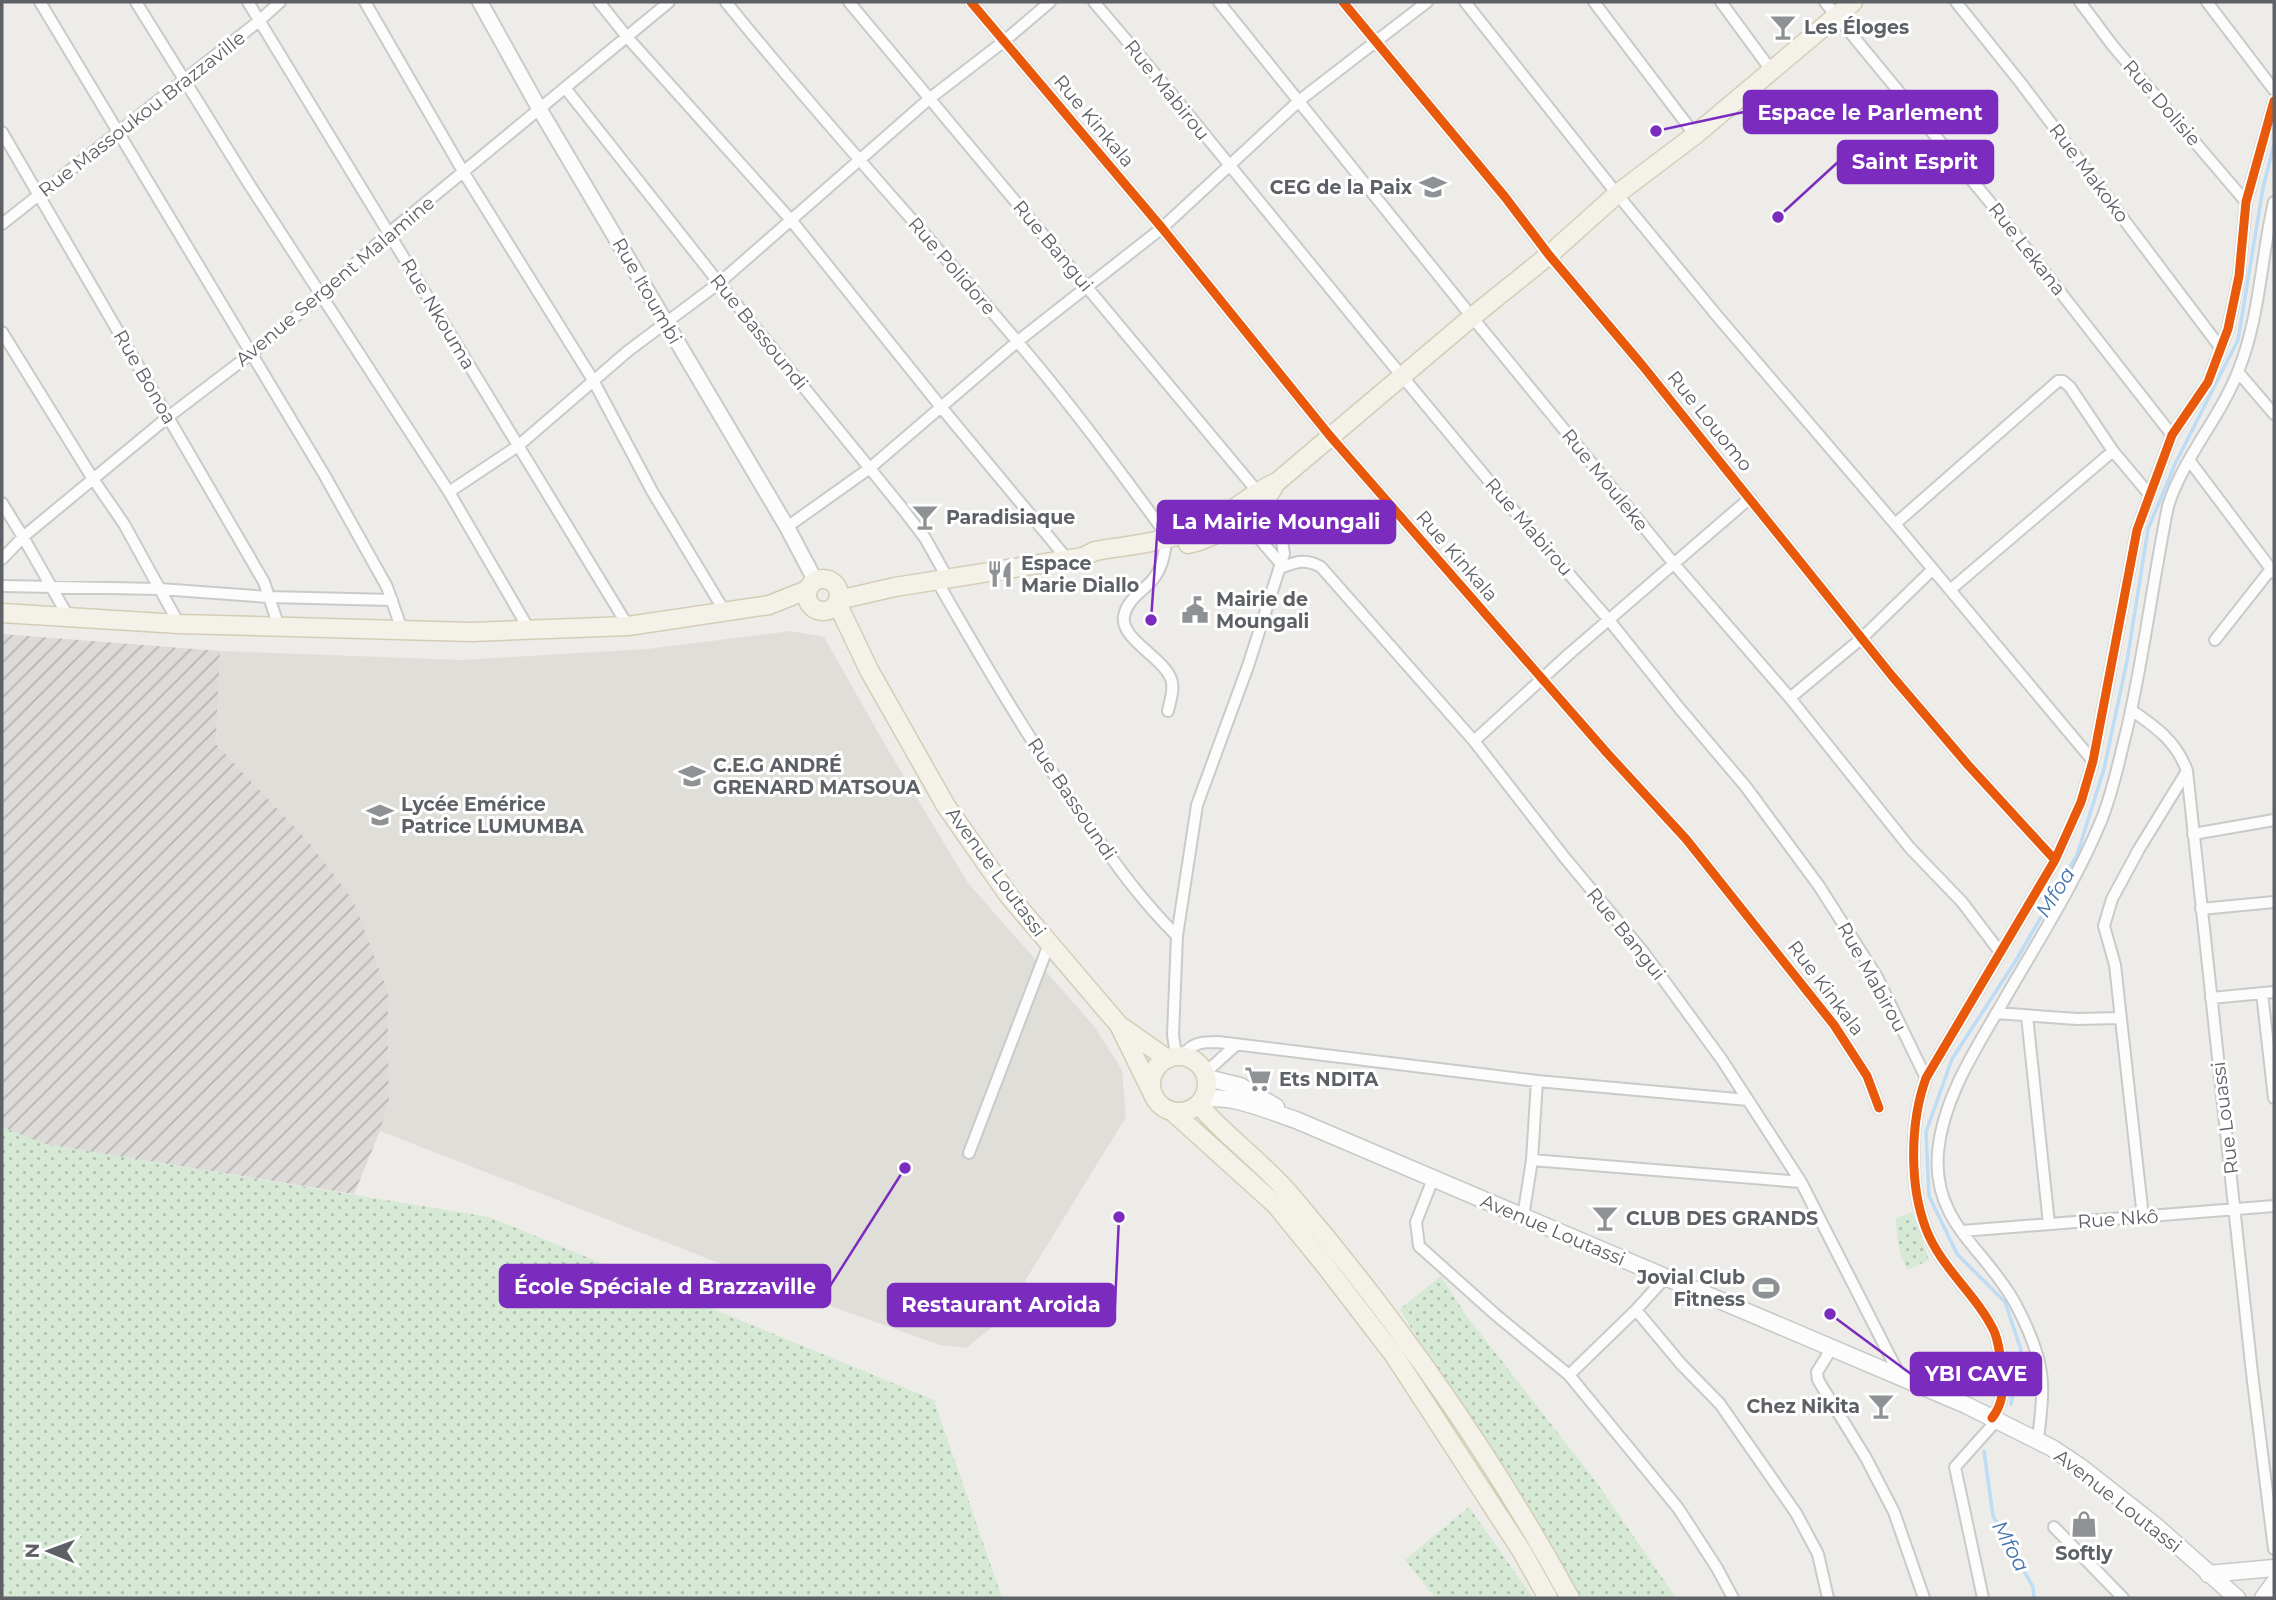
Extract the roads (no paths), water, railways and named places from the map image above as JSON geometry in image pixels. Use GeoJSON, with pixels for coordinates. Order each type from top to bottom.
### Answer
{"type":"FeatureCollection","features":[{"type":"Feature","properties":{"kind":"main road"},"geometry":{"type":"LineString","coordinates":[[2,612],[179,624],[471,632],[628,626],[1075,558],[1097,560],[1167,543],[1192,544],[1213,536],[1255,497],[1277,482],[1549,255],[1617,194],[1695,135],[1771,70],[1830,9],[1853,2]]}},
{"type":"Feature","properties":{"kind":"main road","name":"Avenue Loutassi"},"geometry":{"type":"LineString","coordinates":[[824,596],[946,806],[1009,896],[1119,1026],[1151,1090]]}},
{"type":"Feature","properties":{"kind":"main road","name":"Avenue Loutassi"},"geometry":{"type":"LineString","coordinates":[[1119,1026],[1175,1056]]}},
{"type":"Feature","properties":{"kind":"main road"},"geometry":{"type":"LineString","coordinates":[[1173,1112],[1183,1112],[1201,1102],[1208,1085],[1206,1075],[1197,1061],[1175,1056],[1153,1072],[1151,1090],[1159,1104],[1173,1112],[1276,1205],[1332,1274],[1394,1355],[1521,1550],[1548,1598]]}},
{"type":"Feature","properties":{"kind":"main road","name":"Avenue Loutassi"},"geometry":{"type":"LineString","coordinates":[[1206,1075],[1240,1086],[1296,1120]]}},
{"type":"Feature","properties":{"kind":"main road","name":"Avenue Loutassi"},"geometry":{"type":"LineString","coordinates":[[1201,1102],[1218,1097],[1230,1099],[1296,1120],[1900,1376],[1995,1419],[2082,1468],[2157,1527],[2237,1598]]}},
{"type":"Feature","properties":{"kind":"main road"},"geometry":{"type":"LineString","coordinates":[[1201,1102],[1213,1122],[1292,1196],[1412,1347],[1534,1532],[1570,1598]]}},
{"type":"Feature","properties":{"kind":"main road"},"geometry":{"type":"LineString","coordinates":[[2208,1574],[2274,1568]]}},
{"type":"Feature","properties":{"kind":"main road"},"geometry":{"type":"LineString","coordinates":[[2263,1598],[2274,1583]]}},
{"type":"Feature","properties":{"kind":"street"},"geometry":{"type":"LineString","coordinates":[[40,2],[325,476],[387,587],[402,630]]}},
{"type":"Feature","properties":{"kind":"street"},"geometry":{"type":"LineString","coordinates":[[136,2],[449,492],[530,631]]}},
{"type":"Feature","properties":{"kind":"street","name":"Rue Nkouma"},"geometry":{"type":"LineString","coordinates":[[248,2],[628,626]]}},
{"type":"Feature","properties":{"kind":"street","name":"Rue Massoukou Brazzaville"},"geometry":{"type":"LineString","coordinates":[[2,224],[280,2]]}},
{"type":"Feature","properties":{"kind":"street"},"geometry":{"type":"LineString","coordinates":[[365,2],[464,173],[593,380],[652,491],[726,612]]}},
{"type":"Feature","properties":{"kind":"street","name":"Rue Itoumbi"},"geometry":{"type":"LineString","coordinates":[[480,2],[540,110],[787,527],[824,596]]}},
{"type":"Feature","properties":{"kind":"street"},"geometry":{"type":"LineString","coordinates":[[599,2],[627,37],[791,220],[940,407],[1075,558]]}},
{"type":"Feature","properties":{"kind":"street","name":"Avenue Sergent Malamine"},"geometry":{"type":"LineString","coordinates":[[2,559],[23,537],[168,417],[252,353],[390,233],[669,2]]}},
{"type":"Feature","properties":{"kind":"street","name":"Rue Polidore"},"geometry":{"type":"LineString","coordinates":[[726,2],[775,63],[1018,341],[1105,451],[1167,543]]}},
{"type":"Feature","properties":{"kind":"street","name":"Rue Bangui"},"geometry":{"type":"LineString","coordinates":[[849,2],[1087,286],[1255,497],[1282,541],[1284,554],[1281,566],[1308,560],[1321,566],[1474,741],[1565,858],[1644,953],[1722,1060],[1801,1182],[1900,1376]]}},
{"type":"Feature","properties":{"kind":"street","name":"Rue Kinkala"},"geometry":{"type":"LineString","coordinates":[[971,2],[1162,228],[1330,436],[1607,753],[1686,839],[1834,1025],[1867,1076],[1880,1108]]}},
{"type":"Feature","properties":{"kind":"street"},"geometry":{"type":"LineString","coordinates":[[449,492],[518,446],[593,380],[719,283],[929,99],[1050,2]]}},
{"type":"Feature","properties":{"kind":"street","name":"Rue Mabirou"},"geometry":{"type":"LineString","coordinates":[[1094,2],[1509,505],[1609,620],[1679,709],[1746,787],[1819,886],[1877,977],[1926,1078]]}},
{"type":"Feature","properties":{"kind":"street","name":"Rue Mouleke"},"geometry":{"type":"LineString","coordinates":[[1219,2],[1675,565],[1790,698],[1910,848],[1962,902],[2000,952]]}},
{"type":"Feature","properties":{"kind":"street","name":"Rue Louomo"},"geometry":{"type":"LineString","coordinates":[[1343,2],[1505,197],[1549,255],[1642,365],[1862,638],[1968,765],[2054,860]]}},
{"type":"Feature","properties":{"kind":"street"},"geometry":{"type":"LineString","coordinates":[[787,527],[870,468],[1018,341],[1162,228],[1300,100],[1427,2]]}},
{"type":"Feature","properties":{"kind":"street"},"geometry":{"type":"LineString","coordinates":[[1465,2],[1718,317],[2093,761]]}},
{"type":"Feature","properties":{"kind":"street"},"geometry":{"type":"LineString","coordinates":[[1594,2],[1695,135]]}},
{"type":"Feature","properties":{"kind":"street"},"geometry":{"type":"LineString","coordinates":[[1721,2],[1771,70]]}},
{"type":"Feature","properties":{"kind":"street","name":"Rue Makoko"},"geometry":{"type":"LineString","coordinates":[[1956,2],[2020,82],[2220,347]]}},
{"type":"Feature","properties":{"kind":"street","name":"Rue Dolisie"},"geometry":{"type":"LineString","coordinates":[[2080,2],[2113,46],[2246,202]]}},
{"type":"Feature","properties":{"kind":"street"},"geometry":{"type":"LineString","coordinates":[[2207,2],[2274,90]]}},
{"type":"Feature","properties":{"kind":"street","name":"Rue Lekana"},"geometry":{"type":"LineString","coordinates":[[1830,9],[1989,201],[2172,435]]}},
{"type":"Feature","properties":{"kind":"street","name":"Rue Bassoundi"},"geometry":{"type":"LineString","coordinates":[[566,89],[925,538],[975,647],[1053,776],[1133,889],[1177,936]]}},
{"type":"Feature","properties":{"kind":"street"},"geometry":{"type":"LineString","coordinates":[[1983,1598],[1955,1471],[1957,1462],[1995,1419],[2003,1393],[2001,1361],[1994,1332],[1938,1254],[1922,1218],[1913,1144],[1917,1108],[1926,1078],[2054,860],[2074,821],[2093,761],[2137,530],[2172,435],[2208,382],[2228,329],[2239,276],[2246,202],[2274,100]]}},
{"type":"Feature","properties":{"kind":"street","name":"Rue Bonoa"},"geometry":{"type":"LineString","coordinates":[[2,132],[264,582],[279,627]]}},
{"type":"Feature","properties":{"kind":"street"},"geometry":{"type":"LineString","coordinates":[[2038,1441],[2042,1406],[2040,1368],[2015,1304],[1993,1268],[1948,1213],[1941,1196],[1938,1155],[1941,1133],[1972,1053],[2078,872],[2115,782],[2131,710],[2168,506],[2176,483],[2238,372],[2250,335],[2270,249],[2274,202]]}},
{"type":"Feature","properties":{"kind":"street"},"geometry":{"type":"LineString","coordinates":[[2,332],[124,524],[179,624]]}},
{"type":"Feature","properties":{"kind":"street"},"geometry":{"type":"LineString","coordinates":[[2238,372],[2274,414]]}},
{"type":"Feature","properties":{"kind":"street"},"geometry":{"type":"LineString","coordinates":[[1895,524],[2058,381],[2063,381],[2070,387],[2113,451],[2149,494]]}},
{"type":"Feature","properties":{"kind":"street"},"geometry":{"type":"LineString","coordinates":[[1950,590],[2113,451]]}},
{"type":"Feature","properties":{"kind":"street"},"geometry":{"type":"LineString","coordinates":[[2189,460],[2273,571],[2215,640]]}},
{"type":"Feature","properties":{"kind":"street"},"geometry":{"type":"LineString","coordinates":[[1474,741],[1750,498]]}},
{"type":"Feature","properties":{"kind":"street"},"geometry":{"type":"LineString","coordinates":[[2,503],[69,618]]}},
{"type":"Feature","properties":{"kind":"street"},"geometry":{"type":"LineString","coordinates":[[1238,514],[1281,566],[1197,805],[1177,936],[1173,1035],[1175,1056],[1195,1044],[1218,1042],[1537,1081],[1748,1100]]}},
{"type":"Feature","properties":{"kind":"street"},"geometry":{"type":"LineString","coordinates":[[1167,543],[1158,573],[1132,601],[1124,615],[1125,625],[1133,639],[1162,664],[1172,680],[1168,711]]}},
{"type":"Feature","properties":{"kind":"street"},"geometry":{"type":"LineString","coordinates":[[1790,698],[1862,638],[1933,569]]}},
{"type":"Feature","properties":{"kind":"street"},"geometry":{"type":"LineString","coordinates":[[2,586],[160,589],[269,597],[392,600]]}},
{"type":"Feature","properties":{"kind":"street","name":"Rue Louassi"},"geometry":{"type":"LineString","coordinates":[[2131,710],[2169,739],[2181,756],[2187,771],[2252,1373],[2274,1549]]}},
{"type":"Feature","properties":{"kind":"street"},"geometry":{"type":"LineString","coordinates":[[2143,1217],[2115,965],[2104,926],[2112,899],[2187,771]]}},
{"type":"Feature","properties":{"kind":"street"},"geometry":{"type":"LineString","coordinates":[[2193,834],[2274,820]]}},
{"type":"Feature","properties":{"kind":"street"},"geometry":{"type":"LineString","coordinates":[[2201,909],[2274,902]]}},
{"type":"Feature","properties":{"kind":"street"},"geometry":{"type":"LineString","coordinates":[[969,1153],[1049,944]]}},
{"type":"Feature","properties":{"kind":"street"},"geometry":{"type":"LineString","coordinates":[[2211,998],[2274,992]]}},
{"type":"Feature","properties":{"kind":"street"},"geometry":{"type":"LineString","coordinates":[[2262,993],[2274,1098]]}},
{"type":"Feature","properties":{"kind":"street"},"geometry":{"type":"LineString","coordinates":[[1996,1013],[2077,1019],[2120,1018]]}},
{"type":"Feature","properties":{"kind":"street"},"geometry":{"type":"LineString","coordinates":[[2027,1016],[2049,1224]]}},
{"type":"Feature","properties":{"kind":"street"},"geometry":{"type":"LineString","coordinates":[[1206,1075],[1236,1045]]}},
{"type":"Feature","properties":{"kind":"street"},"geometry":{"type":"LineString","coordinates":[[1523,1217],[1532,1160],[1537,1081]]}},
{"type":"Feature","properties":{"kind":"street"},"geometry":{"type":"LineString","coordinates":[[1532,1160],[1801,1182]]}},
{"type":"Feature","properties":{"kind":"street"},"geometry":{"type":"LineString","coordinates":[[1433,1179],[1416,1222],[1419,1246],[1569,1376],[1678,1508],[1717,1568],[1732,1598]]}},
{"type":"Feature","properties":{"kind":"street","name":"Rue Nkô"},"geometry":{"type":"LineString","coordinates":[[1962,1231],[2274,1206]]}},
{"type":"Feature","properties":{"kind":"street"},"geometry":{"type":"LineString","coordinates":[[1569,1376],[1665,1278]]}},
{"type":"Feature","properties":{"kind":"street"},"geometry":{"type":"LineString","coordinates":[[1636,1310],[1681,1364],[1720,1404],[1796,1513],[1818,1553],[1828,1598]]}},
{"type":"Feature","properties":{"kind":"street"},"geometry":{"type":"LineString","coordinates":[[1832,1348],[1817,1372],[1818,1380],[1866,1458],[1894,1512],[1924,1598]]}},
{"type":"Feature","properties":{"kind":"street"},"geometry":{"type":"LineString","coordinates":[[2054,1527],[2123,1598]]}},
{"type":"Feature","properties":{"kind":"waterway","name":"Mfoa"},"geometry":{"type":"LineString","coordinates":[[2011,1404],[2021,1350],[2005,1302],[1957,1254],[1929,1196],[1926,1132],[1952,1059],[2015,962],[2077,855],[2104,769],[2127,661],[2148,529],[2175,464],[2238,340],[2263,188],[2274,144]]}},
{"type":"Feature","properties":{"kind":"waterway","name":"Mfoa"},"geometry":{"type":"LineString","coordinates":[[1984,1451],[1993,1516],[2033,1587],[2034,1598]]}},
{"type":"Feature","properties":{"kind":"place","name":"Les Éloges"},"geometry":{"type":"Point","coordinates":[1783,27]}},
{"type":"Feature","properties":{"kind":"place","name":"Espace le Parlement"},"geometry":{"type":"Point","coordinates":[1656,131]}},
{"type":"Feature","properties":{"kind":"place","name":"CEG de la Paix"},"geometry":{"type":"Point","coordinates":[1433,187]}},
{"type":"Feature","properties":{"kind":"place","name":"Saint Esprit"},"geometry":{"type":"Point","coordinates":[1778,217]}},
{"type":"Feature","properties":{"kind":"place","name":"Paradisiaque"},"geometry":{"type":"Point","coordinates":[925,517]}},
{"type":"Feature","properties":{"kind":"place","name":"Espace Marie Diallo"},"geometry":{"type":"Point","coordinates":[1000,574]}},
{"type":"Feature","properties":{"kind":"place","name":"Mairie de Moungali"},"geometry":{"type":"Point","coordinates":[1195,610]}},
{"type":"Feature","properties":{"kind":"place","name":"La Mairie Moungali"},"geometry":{"type":"Point","coordinates":[1151,620]}},
{"type":"Feature","properties":{"kind":"place","name":"C.E.G ANDRÉ GRENARD MATSOUA"},"geometry":{"type":"Point","coordinates":[692,776]}},
{"type":"Feature","properties":{"kind":"place","name":"Lycée Emérice Patrice LUMUMBA"},"geometry":{"type":"Point","coordinates":[380,815]}},
{"type":"Feature","properties":{"kind":"place","name":"Ets NDITA"},"geometry":{"type":"Point","coordinates":[1258,1079]}},
{"type":"Feature","properties":{"kind":"place","name":"École Spéciale d Brazzaville"},"geometry":{"type":"Point","coordinates":[905,1168]}},
{"type":"Feature","properties":{"kind":"place","name":"Restaurant Aroida"},"geometry":{"type":"Point","coordinates":[1119,1217]}},
{"type":"Feature","properties":{"kind":"place","name":"CLUB DES GRANDS"},"geometry":{"type":"Point","coordinates":[1605,1218]}},
{"type":"Feature","properties":{"kind":"place","name":"Jovial Club Fitness"},"geometry":{"type":"Point","coordinates":[1766,1288]}},
{"type":"Feature","properties":{"kind":"place","name":"YBI CAVE"},"geometry":{"type":"Point","coordinates":[1830,1314]}},
{"type":"Feature","properties":{"kind":"place","name":"Chez Nikita"},"geometry":{"type":"Point","coordinates":[1881,1406]}},
{"type":"Feature","properties":{"kind":"place","name":"Softly"},"geometry":{"type":"Point","coordinates":[2084,1524]}}]}
